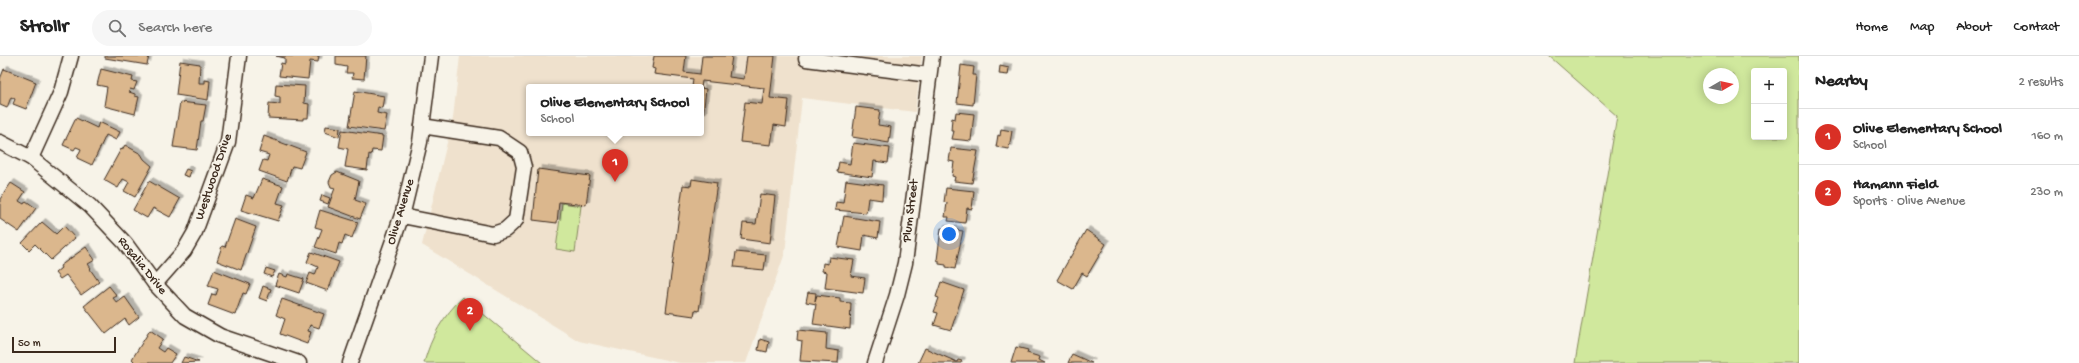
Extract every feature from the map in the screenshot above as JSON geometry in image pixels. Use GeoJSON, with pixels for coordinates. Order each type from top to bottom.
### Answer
{"type":"FeatureCollection","features":[{"type":"Feature","properties":{"kind":"street"},"geometry":{"type":"LineString","coordinates":[[31,158],[61,92],[71,56]]}},
{"type":"Feature","properties":{"kind":"street","name":"Westwood Drive"},"geometry":{"type":"LineString","coordinates":[[155,284],[184,251],[195,232],[228,142],[239,56]]}},
{"type":"Feature","properties":{"kind":"street","name":"Olive Avenue"},"geometry":{"type":"LineString","coordinates":[[350,363],[402,216],[420,142],[431,56]]}},
{"type":"Feature","properties":{"kind":"street","name":"Plum Street"},"geometry":{"type":"LineString","coordinates":[[874,363],[897,295],[905,263],[932,56]]}},
{"type":"Feature","properties":{"kind":"street"},"geometry":{"type":"LineString","coordinates":[[806,59],[929,75]]}},
{"type":"Feature","properties":{"kind":"street"},"geometry":{"type":"LineString","coordinates":[[402,216],[493,234],[505,230],[516,220],[524,167],[520,152],[499,138],[422,126]]}},
{"type":"Feature","properties":{"kind":"street","name":"Rosalia Drive"},"geometry":{"type":"LineString","coordinates":[[0,142],[31,158],[90,206],[124,243],[155,284],[185,316],[220,336],[299,363]]}},
{"type":"Feature","properties":{"kind":"shaded area"},"geometry":{"type":"Polygon","coordinates":[[[460,56],[922,56],[915,112],[802,98],[785,253],[746,363],[680,363],[579,341],[422,245],[453,118],[460,56]]]}},
{"type":"Feature","properties":{"kind":"green space"},"geometry":{"type":"Polygon","coordinates":[[[1549,56],[1799,56],[1799,363],[1575,363],[1617,116],[1549,56]]]}},
{"type":"Feature","properties":{"kind":"green space"},"geometry":{"type":"Polygon","coordinates":[[[562,203],[581,206],[575,252],[556,249],[562,203]]]}},
{"type":"Feature","properties":{"kind":"green space"},"geometry":{"type":"Polygon","coordinates":[[[463,297],[542,363],[424,363],[430,344],[439,327],[449,312],[463,297]]]}},
{"type":"Feature","properties":{"kind":"building"},"geometry":{"type":"Polygon","coordinates":[[[105,56],[149,56],[147,65],[105,58],[105,56]]]}},
{"type":"Feature","properties":{"kind":"building"},"geometry":{"type":"Polygon","coordinates":[[[276,56],[319,56],[318,62],[310,61],[308,79],[279,76],[281,63],[285,64],[285,58],[276,56]]]}},
{"type":"Feature","properties":{"kind":"building"},"geometry":{"type":"Polygon","coordinates":[[[336,56],[366,56],[364,79],[352,78],[353,73],[346,73],[347,67],[336,65],[336,56]]]}},
{"type":"Feature","properties":{"kind":"building"},"geometry":{"type":"Polygon","coordinates":[[[654,56],[686,56],[684,72],[700,74],[702,56],[732,56],[729,77],[744,79],[747,56],[775,56],[770,98],[789,100],[786,127],[774,125],[771,145],[740,142],[745,102],[762,104],[764,88],[702,81],[702,84],[692,84],[693,79],[654,74],[655,69],[652,68],[654,56]]]}},
{"type":"Feature","properties":{"kind":"building"},"geometry":{"type":"Polygon","coordinates":[[[180,61],[200,64],[199,83],[205,83],[205,80],[210,81],[208,100],[176,95],[180,61]]]}},
{"type":"Feature","properties":{"kind":"building"},"geometry":{"type":"Polygon","coordinates":[[[961,65],[974,67],[973,75],[976,75],[973,105],[957,103],[961,65]]]}},
{"type":"Feature","properties":{"kind":"building"},"geometry":{"type":"Polygon","coordinates":[[[1000,66],[1009,68],[1008,75],[999,74],[1000,66]]]}},
{"type":"Feature","properties":{"kind":"building"},"geometry":{"type":"Polygon","coordinates":[[[4,69],[36,82],[26,109],[13,104],[15,99],[11,97],[7,108],[0,105],[0,79],[4,69]]]}},
{"type":"Feature","properties":{"kind":"building"},"geometry":{"type":"Polygon","coordinates":[[[101,69],[133,77],[132,81],[137,82],[134,90],[130,89],[129,92],[139,97],[135,114],[104,106],[107,87],[97,85],[101,69]]]}},
{"type":"Feature","properties":{"kind":"building"},"geometry":{"type":"Polygon","coordinates":[[[276,84],[305,86],[304,103],[309,104],[308,118],[303,118],[303,120],[268,118],[269,103],[280,104],[280,97],[275,96],[276,84]]]}},
{"type":"Feature","properties":{"kind":"building"},"geometry":{"type":"Polygon","coordinates":[[[704,89],[706,89],[704,107],[704,89]]]}},
{"type":"Feature","properties":{"kind":"building"},"geometry":{"type":"Polygon","coordinates":[[[355,91],[384,96],[382,108],[378,107],[377,113],[387,115],[384,131],[349,126],[355,91]]]}},
{"type":"Feature","properties":{"kind":"building"},"geometry":{"type":"Polygon","coordinates":[[[180,102],[206,105],[203,121],[201,121],[197,150],[173,147],[180,102]]]}},
{"type":"Feature","properties":{"kind":"building"},"geometry":{"type":"Polygon","coordinates":[[[856,107],[880,110],[878,125],[891,127],[889,143],[852,137],[856,107]]]}},
{"type":"Feature","properties":{"kind":"building"},"geometry":{"type":"Polygon","coordinates":[[[956,112],[974,114],[971,141],[952,139],[954,131],[951,131],[952,118],[955,119],[956,112]]]}},
{"type":"Feature","properties":{"kind":"building"},"geometry":{"type":"Polygon","coordinates":[[[76,118],[97,128],[99,122],[120,132],[116,140],[106,135],[92,165],[77,158],[81,149],[76,147],[74,150],[63,145],[76,118]]]}},
{"type":"Feature","properties":{"kind":"building"},"geometry":{"type":"Polygon","coordinates":[[[326,126],[340,128],[339,137],[325,132],[326,126]]]}},
{"type":"Feature","properties":{"kind":"building"},"geometry":{"type":"Polygon","coordinates":[[[1001,129],[1012,131],[1009,149],[996,147],[998,135],[1000,136],[1001,129]]]}},
{"type":"Feature","properties":{"kind":"building"},"geometry":{"type":"Polygon","coordinates":[[[342,130],[383,136],[381,151],[372,150],[371,155],[369,154],[367,170],[345,167],[348,149],[339,147],[342,130]]]}},
{"type":"Feature","properties":{"kind":"building"},"geometry":{"type":"Polygon","coordinates":[[[264,136],[306,152],[300,168],[292,166],[287,181],[259,171],[263,160],[267,161],[269,155],[259,152],[264,136]]]}},
{"type":"Feature","properties":{"kind":"building"},"geometry":{"type":"Polygon","coordinates":[[[853,143],[890,148],[888,163],[874,161],[872,177],[837,172],[839,162],[850,164],[853,143]]]}},
{"type":"Feature","properties":{"kind":"building"},"geometry":{"type":"Polygon","coordinates":[[[125,145],[141,154],[152,166],[135,197],[124,191],[129,182],[123,179],[118,188],[104,180],[121,149],[122,150],[125,145]]]}},
{"type":"Feature","properties":{"kind":"building"},"geometry":{"type":"Polygon","coordinates":[[[951,148],[978,151],[972,183],[954,181],[955,177],[952,176],[954,162],[949,161],[951,148]]]}},
{"type":"Feature","properties":{"kind":"building"},"geometry":{"type":"Polygon","coordinates":[[[186,169],[191,171],[189,177],[183,175],[186,169]]]}},
{"type":"Feature","properties":{"kind":"building"},"geometry":{"type":"Polygon","coordinates":[[[538,169],[590,176],[586,205],[559,202],[557,223],[533,220],[538,169]]]}},
{"type":"Feature","properties":{"kind":"building"},"geometry":{"type":"Polygon","coordinates":[[[337,172],[359,181],[355,200],[366,204],[360,219],[328,207],[335,188],[331,187],[329,182],[332,175],[337,172]]]}},
{"type":"Feature","properties":{"kind":"building"},"geometry":{"type":"Polygon","coordinates":[[[262,179],[283,186],[277,203],[284,205],[278,221],[241,210],[246,195],[254,198],[262,179]]]}},
{"type":"Feature","properties":{"kind":"building"},"geometry":{"type":"Polygon","coordinates":[[[692,179],[717,183],[699,311],[695,310],[694,316],[666,312],[683,185],[691,186],[692,179]]]}},
{"type":"Feature","properties":{"kind":"building"},"geometry":{"type":"Polygon","coordinates":[[[846,180],[883,185],[882,200],[868,198],[866,213],[835,210],[836,202],[843,203],[846,180]]]}},
{"type":"Feature","properties":{"kind":"building"},"geometry":{"type":"Polygon","coordinates":[[[149,181],[180,199],[170,217],[153,208],[147,218],[133,210],[149,181]]]}},
{"type":"Feature","properties":{"kind":"building"},"geometry":{"type":"Polygon","coordinates":[[[11,183],[25,192],[19,201],[24,204],[26,201],[36,208],[19,232],[0,219],[0,199],[11,183]]]}},
{"type":"Feature","properties":{"kind":"building"},"geometry":{"type":"Polygon","coordinates":[[[946,188],[974,191],[972,209],[967,208],[965,223],[948,221],[949,217],[945,217],[947,203],[944,202],[946,188]]]}},
{"type":"Feature","properties":{"kind":"building"},"geometry":{"type":"Polygon","coordinates":[[[760,194],[775,196],[770,243],[741,239],[743,223],[756,224],[760,194]]]}},
{"type":"Feature","properties":{"kind":"building"},"geometry":{"type":"Polygon","coordinates":[[[322,195],[330,198],[328,204],[320,201],[322,195]]]}},
{"type":"Feature","properties":{"kind":"building"},"geometry":{"type":"Polygon","coordinates":[[[320,210],[358,222],[352,238],[345,235],[342,244],[339,243],[336,254],[315,247],[322,229],[315,227],[320,210]]]}},
{"type":"Feature","properties":{"kind":"building"},"geometry":{"type":"Polygon","coordinates":[[[844,216],[880,222],[878,238],[864,235],[862,251],[838,247],[844,216]]]}},
{"type":"Feature","properties":{"kind":"building"},"geometry":{"type":"Polygon","coordinates":[[[235,219],[256,227],[241,270],[217,261],[222,246],[225,247],[235,219]]]}},
{"type":"Feature","properties":{"kind":"building"},"geometry":{"type":"Polygon","coordinates":[[[42,222],[56,234],[64,226],[75,238],[51,260],[35,244],[29,250],[22,243],[42,222]]]}},
{"type":"Feature","properties":{"kind":"building"},"geometry":{"type":"Polygon","coordinates":[[[941,228],[963,231],[955,269],[939,264],[939,261],[937,260],[941,228]]]}},
{"type":"Feature","properties":{"kind":"building"},"geometry":{"type":"Polygon","coordinates":[[[1086,230],[1106,244],[1087,276],[1082,273],[1073,289],[1057,280],[1086,230]]]}},
{"type":"Feature","properties":{"kind":"building"},"geometry":{"type":"Polygon","coordinates":[[[86,247],[95,260],[88,264],[99,282],[81,295],[66,275],[60,279],[55,273],[61,268],[60,266],[86,247]]]}},
{"type":"Feature","properties":{"kind":"building"},"geometry":{"type":"Polygon","coordinates":[[[311,252],[339,262],[328,291],[306,283],[310,273],[315,275],[318,267],[307,262],[311,252]]]}},
{"type":"Feature","properties":{"kind":"building"},"geometry":{"type":"Polygon","coordinates":[[[736,252],[766,255],[764,270],[734,267],[736,252]]]}},
{"type":"Feature","properties":{"kind":"building"},"geometry":{"type":"Polygon","coordinates":[[[829,257],[854,260],[851,276],[865,278],[863,293],[825,288],[827,272],[822,271],[823,263],[828,264],[829,257]]]}},
{"type":"Feature","properties":{"kind":"building"},"geometry":{"type":"Polygon","coordinates":[[[266,268],[275,271],[272,277],[264,274],[266,268]]]}},
{"type":"Feature","properties":{"kind":"building"},"geometry":{"type":"Polygon","coordinates":[[[214,270],[250,284],[246,294],[243,293],[235,315],[208,305],[212,294],[216,295],[218,289],[208,286],[214,270]]]}},
{"type":"Feature","properties":{"kind":"building"},"geometry":{"type":"Polygon","coordinates":[[[279,274],[287,277],[288,274],[304,279],[299,293],[275,285],[279,274]]]}},
{"type":"Feature","properties":{"kind":"building"},"geometry":{"type":"Polygon","coordinates":[[[941,282],[964,290],[951,330],[934,325],[938,313],[934,312],[939,298],[936,297],[941,282]]]}},
{"type":"Feature","properties":{"kind":"building"},"geometry":{"type":"Polygon","coordinates":[[[109,286],[117,296],[113,298],[117,303],[125,297],[139,317],[129,325],[125,319],[106,334],[84,306],[109,286]]]}},
{"type":"Feature","properties":{"kind":"building"},"geometry":{"type":"Polygon","coordinates":[[[263,286],[271,289],[267,301],[259,298],[263,286]]]}},
{"type":"Feature","properties":{"kind":"building"},"geometry":{"type":"Polygon","coordinates":[[[808,292],[816,293],[815,301],[817,295],[840,298],[840,302],[851,303],[850,329],[813,324],[816,304],[806,302],[808,292]]]}},
{"type":"Feature","properties":{"kind":"building"},"geometry":{"type":"Polygon","coordinates":[[[282,299],[324,314],[319,328],[310,325],[308,331],[311,332],[307,344],[280,334],[285,319],[276,315],[282,299]]]}},
{"type":"Feature","properties":{"kind":"building"},"geometry":{"type":"Polygon","coordinates":[[[150,330],[163,339],[157,348],[163,352],[166,348],[176,354],[170,363],[132,363],[134,361],[132,359],[150,330]]]}},
{"type":"Feature","properties":{"kind":"building"},"geometry":{"type":"Polygon","coordinates":[[[798,330],[827,333],[826,349],[839,351],[838,363],[800,361],[802,341],[797,340],[798,330]]]}},
{"type":"Feature","properties":{"kind":"building"},"geometry":{"type":"Polygon","coordinates":[[[760,339],[769,342],[767,352],[758,350],[760,339]]]}},
{"type":"Feature","properties":{"kind":"building"},"geometry":{"type":"Polygon","coordinates":[[[1016,347],[1028,350],[1027,353],[1040,357],[1039,360],[1045,363],[1011,363],[1016,347]]]}},
{"type":"Feature","properties":{"kind":"building"},"geometry":{"type":"Polygon","coordinates":[[[925,348],[957,362],[958,360],[962,361],[961,363],[918,363],[925,348]]]}},
{"type":"Feature","properties":{"kind":"building"},"geometry":{"type":"Polygon","coordinates":[[[1072,354],[1092,363],[1068,363],[1072,354]]]}},
{"type":"Feature","properties":{"kind":"building"},"geometry":{"type":"Polygon","coordinates":[[[184,357],[199,362],[181,363],[184,357]]]}},
{"type":"Feature","properties":{"kind":"place","name":"Olive Elementary School"},"geometry":{"type":"Point","coordinates":[615,182]}},
{"type":"Feature","properties":{"kind":"place","name":"Hamann Field"},"geometry":{"type":"Point","coordinates":[470,331]}}]}
